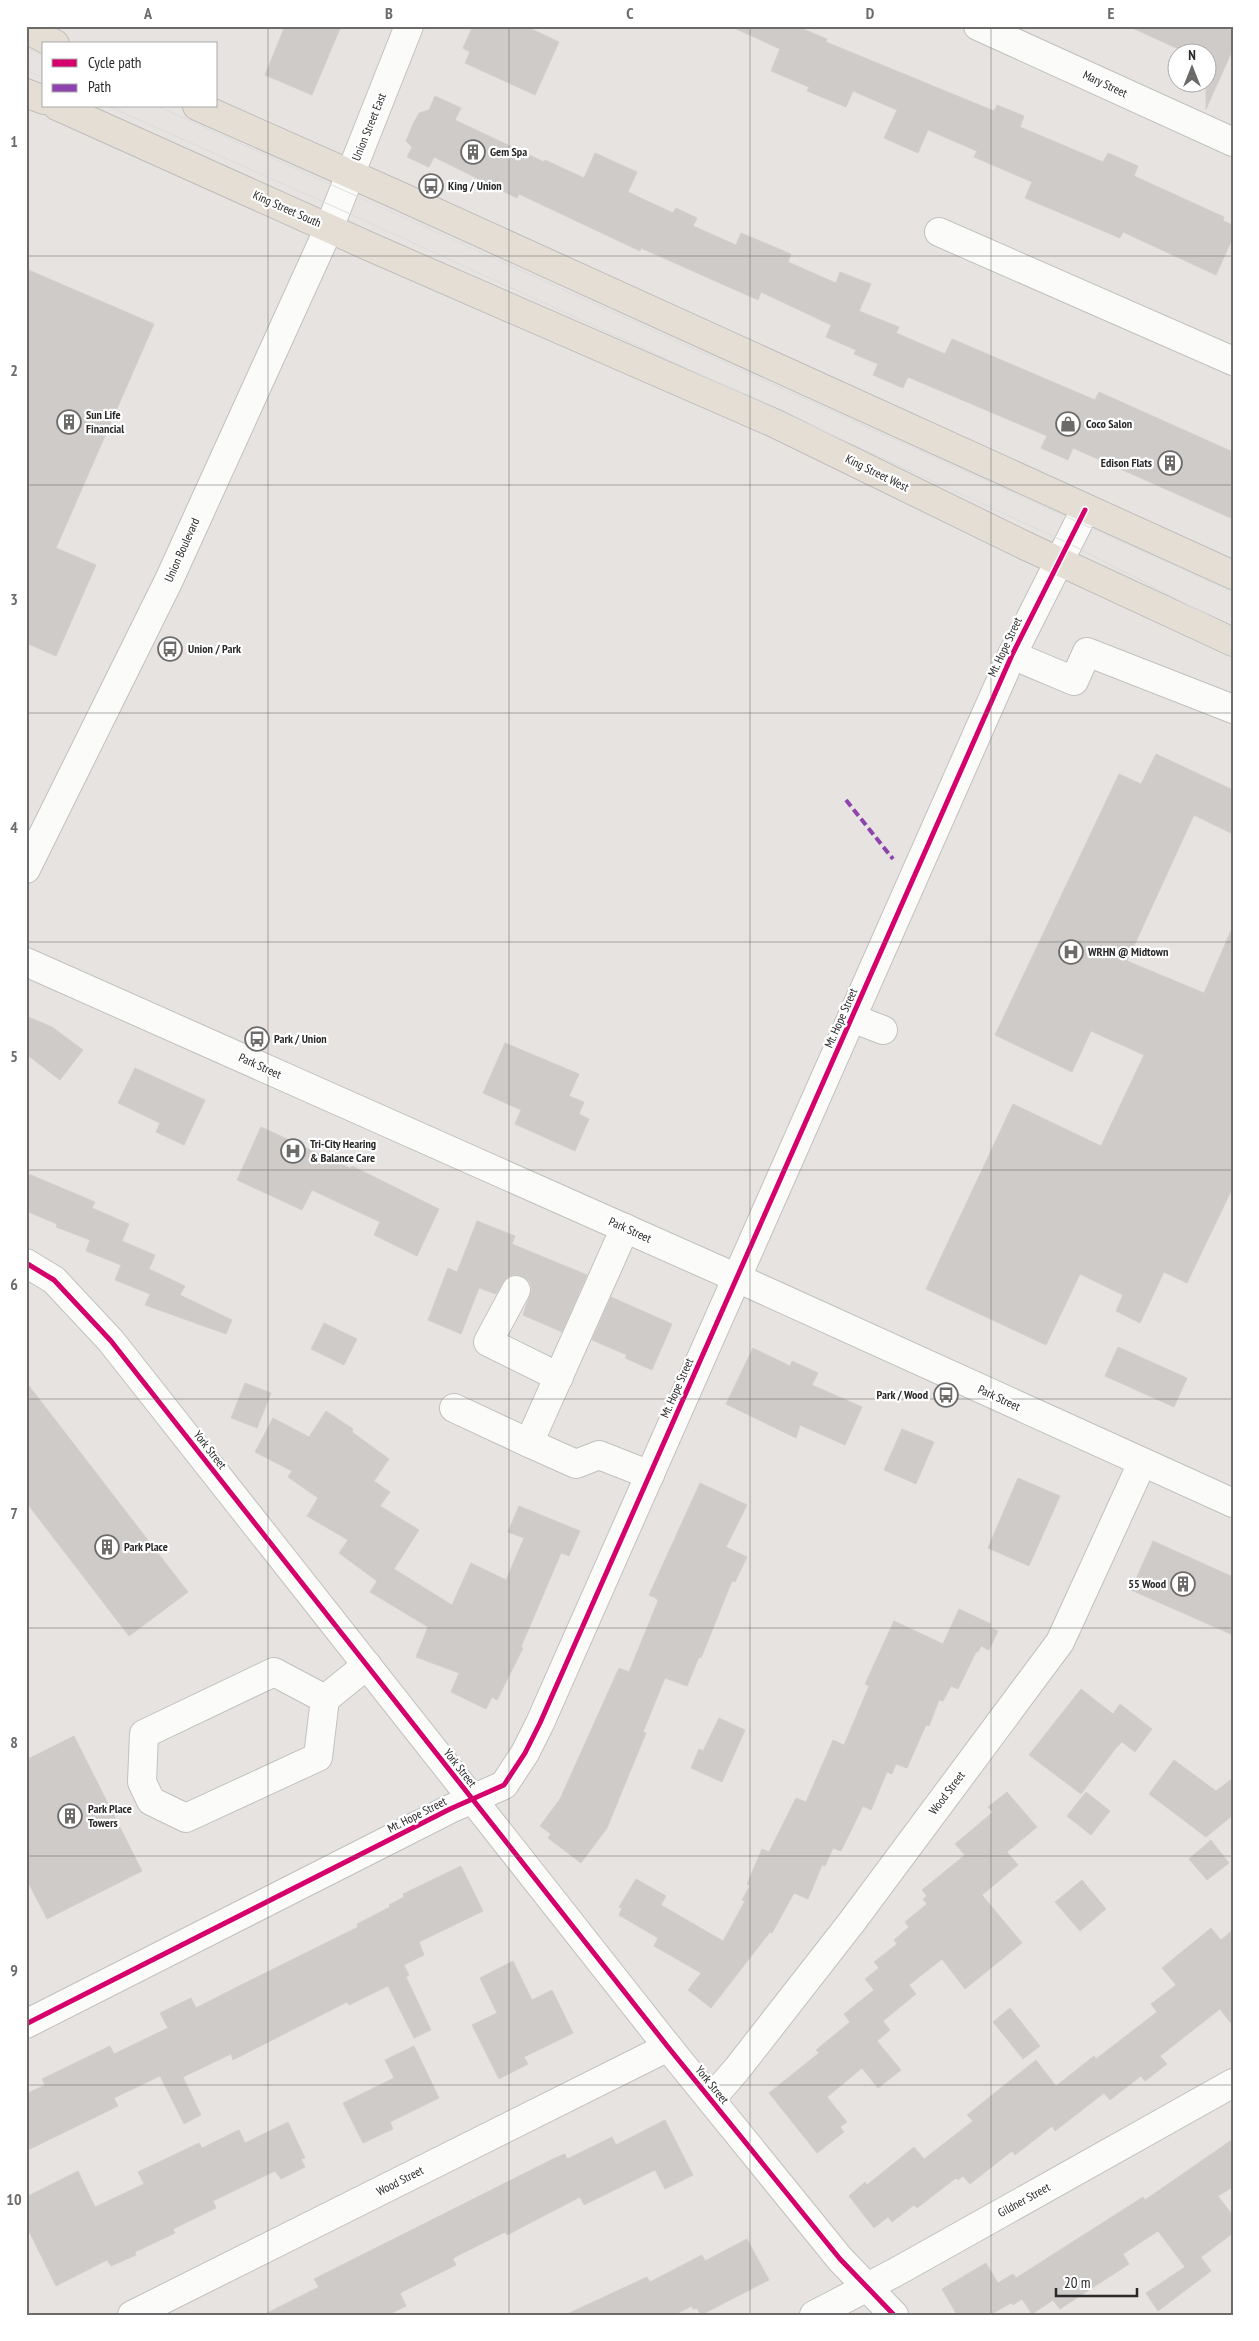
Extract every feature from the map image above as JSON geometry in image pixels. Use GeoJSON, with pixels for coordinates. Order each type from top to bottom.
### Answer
{"type":"FeatureCollection","features":[{"type":"Feature","properties":{"kind":"main road"},"geometry":{"type":"LineString","coordinates":[[26,29],[50,42]]}},
{"type":"Feature","properties":{"kind":"main road"},"geometry":{"type":"LineString","coordinates":[[26,93],[42,99]]}},
{"type":"Feature","properties":{"kind":"main road","name":"King Street South"},"geometry":{"type":"LineString","coordinates":[[61,108],[518,312]]}},
{"type":"Feature","properties":{"kind":"main road"},"geometry":{"type":"LineString","coordinates":[[202,108],[350,173],[1085,510],[1233,575]]}},
{"type":"Feature","properties":{"kind":"main road","name":"King Street West"},"geometry":{"type":"LineString","coordinates":[[518,312],[774,423],[1233,642]]}},
{"type":"Feature","properties":{"kind":"street","name":"Union Street East"},"geometry":{"type":"LineString","coordinates":[[329,228],[409,26]]}},
{"type":"Feature","properties":{"kind":"street","name":"Mary Street"},"geometry":{"type":"LineString","coordinates":[[978,26],[1233,142]]}},
{"type":"Feature","properties":{"kind":"street","name":"Union Boulevard"},"geometry":{"type":"LineString","coordinates":[[26,869],[169,580],[329,228]]}},
{"type":"Feature","properties":{"kind":"street"},"geometry":{"type":"LineString","coordinates":[[939,232],[1233,361]]}},
{"type":"Feature","properties":{"kind":"street","name":"Mt. Hope Street"},"geometry":{"type":"LineString","coordinates":[[26,2024],[471,1799],[504,1785],[526,1754],[1012,654],[1085,510]]}},
{"type":"Feature","properties":{"kind":"street"},"geometry":{"type":"LineString","coordinates":[[1012,654],[1074,681],[1087,652],[1233,709]]}},
{"type":"Feature","properties":{"kind":"street","name":"Park Street"},"geometry":{"type":"LineString","coordinates":[[26,962],[626,1228],[1233,1503]]}},
{"type":"Feature","properties":{"kind":"street"},"geometry":{"type":"LineString","coordinates":[[852,1018],[882,1030]]}},
{"type":"Feature","properties":{"kind":"street"},"geometry":{"type":"LineString","coordinates":[[529,1443],[626,1228]]}},
{"type":"Feature","properties":{"kind":"street","name":"York Street"},"geometry":{"type":"LineString","coordinates":[[26,1262],[54,1280],[111,1341],[668,2047],[840,2259],[894,2315]]}},
{"type":"Feature","properties":{"kind":"street"},"geometry":{"type":"LineString","coordinates":[[516,1290],[488,1342],[559,1377]]}},
{"type":"Feature","properties":{"kind":"street"},"geometry":{"type":"LineString","coordinates":[[454,1408],[576,1464],[599,1454],[650,1475]]}},
{"type":"Feature","properties":{"kind":"street","name":"Wood Street"},"geometry":{"type":"LineString","coordinates":[[711,2099],[737,2069],[851,1923],[1060,1642],[1142,1463]]}},
{"type":"Feature","properties":{"kind":"street"},"geometry":{"type":"LineString","coordinates":[[325,1699],[274,1672],[144,1734],[142,1782],[151,1801],[186,1818],[318,1757],[325,1699],[367,1665]]}},
{"type":"Feature","properties":{"kind":"street","name":"Wood Street"},"geometry":{"type":"LineString","coordinates":[[132,2315],[668,2047]]}},
{"type":"Feature","properties":{"kind":"street","name":"Gildner Street"},"geometry":{"type":"LineString","coordinates":[[814,2315],[896,2272],[1233,2083]]}},
{"type":"Feature","properties":{"kind":"building"},"geometry":{"type":"Polygon","coordinates":[[[285,26],[341,26],[312,95],[265,75],[285,26]]]}},
{"type":"Feature","properties":{"kind":"building"},"geometry":{"type":"Polygon","coordinates":[[[473,26],[525,26],[559,42],[535,95],[465,63],[470,52],[463,48],[473,26]]]}},
{"type":"Feature","properties":{"kind":"building"},"geometry":{"type":"Polygon","coordinates":[[[730,26],[796,26],[827,39],[826,42],[994,111],[997,105],[1024,116],[1020,127],[1103,162],[1108,153],[1138,166],[1134,176],[1224,217],[1223,221],[1233,225],[1233,237],[1216,275],[1123,232],[1120,238],[1025,198],[1032,182],[974,157],[977,151],[928,130],[918,153],[884,138],[897,110],[853,91],[846,107],[807,91],[809,87],[771,71],[780,49],[730,26]]]}},
{"type":"Feature","properties":{"kind":"building"},"geometry":{"type":"Polygon","coordinates":[[[1128,26],[1233,26],[1233,49],[1216,87],[1216,42],[1166,43],[1128,26]]]}},
{"type":"Feature","properties":{"kind":"building"},"geometry":{"type":"Polygon","coordinates":[[[1206,92],[1214,92],[1206,109],[1206,92]]]}},
{"type":"Feature","properties":{"kind":"building"},"geometry":{"type":"Polygon","coordinates":[[[435,96],[461,108],[455,120],[544,162],[545,160],[584,178],[595,153],[637,172],[628,192],[673,213],[676,208],[697,218],[693,226],[736,245],[741,233],[791,254],[788,262],[836,283],[840,272],[871,284],[859,311],[899,327],[896,333],[945,354],[952,339],[1095,400],[1099,392],[1233,452],[1233,519],[1073,448],[1068,460],[1041,448],[1047,436],[908,377],[903,388],[873,375],[878,364],[854,354],[856,350],[826,337],[831,325],[761,292],[758,300],[641,248],[640,251],[519,194],[517,198],[434,157],[429,167],[407,157],[412,147],[406,141],[413,124],[419,113],[429,110],[435,96]]]}},
{"type":"Feature","properties":{"kind":"building","name":"Sun Life Financial"},"geometry":{"type":"Polygon","coordinates":[[[26,269],[154,324],[56,548],[96,565],[56,656],[26,643],[26,269]]]}},
{"type":"Feature","properties":{"kind":"building"},"geometry":{"type":"Polygon","coordinates":[[[1156,754],[1233,790],[1233,834],[1194,815],[1127,961],[1204,993],[1233,926],[1233,1187],[1187,1283],[1164,1272],[1140,1323],[1116,1311],[1123,1295],[1080,1274],[1046,1345],[926,1289],[1013,1104],[1101,1146],[1144,1055],[1091,1031],[1072,1072],[995,1035],[1119,774],[1141,784],[1156,754]]]}},
{"type":"Feature","properties":{"kind":"building"},"geometry":{"type":"Polygon","coordinates":[[[26,1016],[52,1027],[83,1050],[60,1080],[26,1054],[26,1016]]]}},
{"type":"Feature","properties":{"kind":"building"},"geometry":{"type":"Polygon","coordinates":[[[505,1043],[579,1074],[569,1096],[584,1102],[579,1114],[589,1119],[575,1151],[515,1124],[521,1110],[483,1093],[505,1043]]]}},
{"type":"Feature","properties":{"kind":"building"},"geometry":{"type":"Polygon","coordinates":[[[135,1068],[205,1100],[184,1145],[156,1132],[160,1123],[118,1103],[135,1068]]]}},
{"type":"Feature","properties":{"kind":"building"},"geometry":{"type":"Polygon","coordinates":[[[261,1127],[350,1168],[352,1166],[439,1209],[417,1256],[374,1235],[380,1222],[312,1190],[302,1210],[237,1180],[261,1127]]]}},
{"type":"Feature","properties":{"kind":"building"},"geometry":{"type":"Polygon","coordinates":[[[26,1173],[95,1202],[92,1208],[129,1224],[122,1241],[155,1255],[149,1269],[185,1286],[180,1295],[232,1320],[226,1334],[145,1305],[150,1294],[115,1280],[121,1265],[86,1251],[90,1240],[56,1227],[57,1224],[26,1211],[26,1173]]]}},
{"type":"Feature","properties":{"kind":"building"},"geometry":{"type":"Polygon","coordinates":[[[477,1221],[515,1236],[512,1244],[587,1275],[562,1332],[523,1315],[532,1289],[530,1282],[516,1274],[507,1277],[496,1294],[479,1288],[461,1334],[428,1320],[448,1268],[457,1272],[477,1221]]]}},
{"type":"Feature","properties":{"kind":"building"},"geometry":{"type":"Polygon","coordinates":[[[611,1297],[672,1324],[652,1370],[625,1358],[627,1355],[592,1340],[611,1297]]]}},
{"type":"Feature","properties":{"kind":"building"},"geometry":{"type":"Polygon","coordinates":[[[324,1323],[357,1339],[344,1365],[311,1349],[324,1323]]]}},
{"type":"Feature","properties":{"kind":"building"},"geometry":{"type":"Polygon","coordinates":[[[1118,1347],[1187,1378],[1174,1407],[1105,1376],[1118,1347]]]}},
{"type":"Feature","properties":{"kind":"building"},"geometry":{"type":"Polygon","coordinates":[[[753,1348],[790,1366],[792,1361],[818,1373],[812,1385],[862,1407],[845,1445],[800,1425],[796,1438],[726,1404],[753,1348]]]}},
{"type":"Feature","properties":{"kind":"building","name":"Park Place"},"geometry":{"type":"Polygon","coordinates":[[[26,1382],[188,1592],[129,1636],[26,1502],[26,1382]]]}},
{"type":"Feature","properties":{"kind":"building"},"geometry":{"type":"Polygon","coordinates":[[[245,1383],[271,1393],[257,1428],[231,1418],[245,1383]]]}},
{"type":"Feature","properties":{"kind":"building"},"geometry":{"type":"Polygon","coordinates":[[[326,1411],[353,1429],[352,1432],[389,1459],[374,1481],[390,1492],[380,1506],[419,1530],[394,1569],[452,1605],[471,1563],[506,1580],[524,1538],[508,1532],[519,1506],[580,1531],[569,1556],[561,1553],[521,1647],[523,1648],[497,1700],[492,1697],[486,1709],[451,1692],[459,1673],[416,1657],[428,1627],[370,1592],[377,1581],[339,1553],[348,1540],[307,1516],[318,1498],[288,1477],[292,1471],[255,1452],[273,1418],[309,1437],[326,1411]]]}},
{"type":"Feature","properties":{"kind":"building"},"geometry":{"type":"Polygon","coordinates":[[[902,1429],[934,1442],[916,1484],[884,1470],[902,1429]]]}},
{"type":"Feature","properties":{"kind":"building"},"geometry":{"type":"Polygon","coordinates":[[[1018,1478],[1060,1496],[1029,1566],[988,1548],[1018,1478]]]}},
{"type":"Feature","properties":{"kind":"building"},"geometry":{"type":"Polygon","coordinates":[[[700,1483],[747,1505],[726,1547],[747,1557],[735,1582],[732,1581],[701,1658],[699,1657],[687,1686],[665,1678],[643,1732],[646,1733],[607,1828],[581,1863],[548,1838],[551,1834],[540,1826],[560,1799],[619,1668],[629,1672],[658,1601],[649,1595],[700,1483]]]}},
{"type":"Feature","properties":{"kind":"building","name":"55 Wood"},"geometry":{"type":"Polygon","coordinates":[[[1153,1541],[1233,1577],[1233,1635],[1131,1590],[1153,1541]]]}},
{"type":"Feature","properties":{"kind":"building"},"geometry":{"type":"Polygon","coordinates":[[[959,1609],[991,1624],[989,1627],[998,1631],[989,1650],[981,1646],[978,1652],[976,1652],[958,1689],[951,1686],[943,1701],[939,1700],[929,1726],[926,1725],[907,1768],[896,1764],[892,1774],[887,1772],[871,1810],[863,1806],[841,1851],[833,1848],[825,1866],[822,1865],[808,1899],[794,1893],[772,1933],[770,1932],[711,2008],[688,1990],[701,1973],[654,1946],[658,1938],[619,1915],[622,1908],[619,1907],[636,1879],[666,1896],[661,1905],[723,1941],[745,1901],[742,1900],[750,1886],[747,1884],[762,1849],[769,1852],[796,1798],[806,1802],[833,1740],[844,1745],[869,1686],[865,1684],[894,1621],[943,1644],[959,1609]]]}},
{"type":"Feature","properties":{"kind":"building"},"geometry":{"type":"Polygon","coordinates":[[[1081,1689],[1113,1714],[1120,1704],[1152,1729],[1135,1752],[1122,1742],[1081,1794],[1029,1755],[1081,1689]]]}},
{"type":"Feature","properties":{"kind":"building"},"geometry":{"type":"Polygon","coordinates":[[[719,1718],[745,1730],[722,1782],[691,1768],[699,1749],[703,1751],[719,1718]]]}},
{"type":"Feature","properties":{"kind":"building","name":"Park Place Towers"},"geometry":{"type":"Polygon","coordinates":[[[74,1736],[142,1871],[47,1919],[26,1878],[26,1760],[74,1736]]]}},
{"type":"Feature","properties":{"kind":"building"},"geometry":{"type":"Polygon","coordinates":[[[1174,1760],[1216,1791],[1233,1778],[1233,1815],[1206,1837],[1149,1794],[1174,1760]]]}},
{"type":"Feature","properties":{"kind":"building"},"geometry":{"type":"Polygon","coordinates":[[[1007,1792],[1037,1827],[1007,1852],[1018,1865],[982,1895],[1022,1943],[965,1989],[942,1959],[909,1985],[916,1994],[883,2021],[890,2030],[877,2041],[901,2070],[878,2088],[862,2068],[827,2097],[847,2122],[840,2127],[844,2132],[817,2153],[769,2093],[819,2053],[816,2050],[850,2022],[844,2014],[874,1990],[865,1979],[879,1968],[874,1962],[897,1944],[894,1940],[909,1927],[905,1922],[927,1904],[923,1899],[927,1896],[922,1890],[965,1855],[955,1844],[993,1812],[988,1807],[1007,1792]]]}},
{"type":"Feature","properties":{"kind":"building"},"geometry":{"type":"Polygon","coordinates":[[[1086,1792],[1110,1811],[1091,1835],[1067,1816],[1086,1792]]]}},
{"type":"Feature","properties":{"kind":"building"},"geometry":{"type":"Polygon","coordinates":[[[1211,1840],[1229,1863],[1207,1880],[1189,1859],[1211,1840]]]}},
{"type":"Feature","properties":{"kind":"building"},"geometry":{"type":"Polygon","coordinates":[[[461,1866],[483,1911],[419,1942],[424,1955],[404,1965],[409,1975],[406,1977],[431,2030],[414,2038],[388,1986],[349,2005],[347,2002],[233,2060],[231,2054],[183,2077],[201,2115],[184,2124],[160,2076],[114,2098],[118,2106],[26,2151],[26,2094],[45,2085],[42,2079],[110,2046],[114,2054],[168,2028],[160,2013],[191,1998],[196,2008],[358,1927],[357,1924],[390,1907],[389,1905],[404,1897],[403,1894],[461,1866]]]}},
{"type":"Feature","properties":{"kind":"building"},"geometry":{"type":"Polygon","coordinates":[[[1082,1880],[1106,1909],[1080,1931],[1055,1902],[1082,1880]]]}},
{"type":"Feature","properties":{"kind":"building"},"geometry":{"type":"Polygon","coordinates":[[[1211,1928],[1221,1940],[1233,1930],[1233,2026],[1220,2009],[1160,2056],[1167,2064],[1145,2081],[1141,2076],[1110,2100],[1104,2093],[1055,2131],[1052,2126],[1015,2155],[1012,2151],[970,2184],[963,2176],[958,2180],[956,2178],[917,2208],[914,2205],[892,2222],[888,2217],[874,2228],[849,2196],[865,2182],[867,2185],[914,2147],[924,2159],[973,2121],[967,2115],[1036,2060],[1056,2086],[1094,2056],[1096,2059],[1157,2012],[1151,2004],[1176,1985],[1162,1968],[1211,1928]]]}},
{"type":"Feature","properties":{"kind":"building"},"geometry":{"type":"Polygon","coordinates":[[[513,1961],[532,2000],[552,1990],[573,2033],[524,2057],[528,2064],[499,2079],[472,2025],[497,2013],[480,1978],[513,1961]]]}},
{"type":"Feature","properties":{"kind":"building"},"geometry":{"type":"Polygon","coordinates":[[[1010,2008],[1040,2046],[1023,2059],[993,2022],[1010,2008]]]}},
{"type":"Feature","properties":{"kind":"building"},"geometry":{"type":"Polygon","coordinates":[[[414,2046],[439,2098],[390,2122],[393,2129],[363,2143],[343,2103],[394,2078],[385,2060],[414,2046]]]}},
{"type":"Feature","properties":{"kind":"building"},"geometry":{"type":"Polygon","coordinates":[[[665,2120],[693,2175],[665,2189],[655,2170],[584,2205],[580,2197],[507,2235],[505,2232],[455,2257],[453,2259],[456,2265],[400,2293],[406,2306],[388,2315],[263,2315],[319,2287],[314,2279],[557,2157],[565,2154],[567,2159],[612,2137],[616,2145],[665,2120]]]}},
{"type":"Feature","properties":{"kind":"building"},"geometry":{"type":"Polygon","coordinates":[[[288,2122],[305,2158],[301,2159],[305,2167],[281,2179],[275,2171],[213,2201],[216,2208],[173,2229],[175,2233],[135,2252],[136,2255],[111,2266],[107,2260],[56,2286],[26,2225],[26,2197],[78,2171],[95,2207],[144,2184],[138,2172],[199,2143],[202,2148],[239,2130],[245,2143],[288,2122]]]}},
{"type":"Feature","properties":{"kind":"building"},"geometry":{"type":"Polygon","coordinates":[[[1233,2139],[1233,2187],[1218,2196],[1233,2216],[1233,2233],[1201,2257],[1211,2271],[1158,2311],[1146,2293],[1185,2267],[1158,2231],[1123,2254],[1129,2264],[1060,2309],[1053,2300],[1032,2314],[1022,2299],[990,2315],[957,2315],[942,2289],[986,2263],[998,2283],[1013,2274],[1016,2278],[1143,2197],[1145,2200],[1233,2139]]]}},
{"type":"Feature","properties":{"kind":"building"},"geometry":{"type":"Polygon","coordinates":[[[747,2239],[769,2280],[701,2315],[697,2308],[693,2309],[692,2306],[674,2315],[565,2315],[647,2277],[650,2282],[702,2255],[705,2261],[747,2239]]]}},
{"type":"Feature","properties":{"kind":"tram line"},"geometry":{"type":"LineString","coordinates":[[26,47],[42,55]]}},
{"type":"Feature","properties":{"kind":"tram line"},"geometry":{"type":"LineString","coordinates":[[26,70],[42,77]]}},
{"type":"Feature","properties":{"kind":"tram line"},"geometry":{"type":"LineString","coordinates":[[112,108],[337,208],[1068,543],[1233,628]]}},
{"type":"Feature","properties":{"kind":"tram line"},"geometry":{"type":"LineString","coordinates":[[161,108],[1233,592]]}},
{"type":"Feature","properties":{"kind":"marked path"},"geometry":{"type":"LineString","coordinates":[[846,800],[893,859]]}},
{"type":"Feature","properties":{"kind":"cycle path"},"geometry":{"type":"LineString","coordinates":[[26,2024],[450,1809],[504,1785],[525,1753],[540,1723],[1012,655],[1085,510]]}},
{"type":"Feature","properties":{"kind":"cycle path"},"geometry":{"type":"LineString","coordinates":[[26,1263],[54,1280],[111,1341],[668,2047],[840,2259],[894,2315]]}},
{"type":"Feature","properties":{"kind":"place","name":"Gem Spa"},"geometry":{"type":"Point","coordinates":[473,152]}},
{"type":"Feature","properties":{"kind":"place","name":"King / Union"},"geometry":{"type":"Point","coordinates":[431,186]}},
{"type":"Feature","properties":{"kind":"place","name":"Sun Life Financial"},"geometry":{"type":"Point","coordinates":[69,422]}},
{"type":"Feature","properties":{"kind":"place","name":"Coco Salon"},"geometry":{"type":"Point","coordinates":[1068,424]}},
{"type":"Feature","properties":{"kind":"place","name":"Edison Flats"},"geometry":{"type":"Point","coordinates":[1170,463]}},
{"type":"Feature","properties":{"kind":"place","name":"Union / Park"},"geometry":{"type":"Point","coordinates":[170,649]}},
{"type":"Feature","properties":{"kind":"place","name":"WRHN @ Midtown"},"geometry":{"type":"Point","coordinates":[1071,952]}},
{"type":"Feature","properties":{"kind":"place","name":"Park / Union"},"geometry":{"type":"Point","coordinates":[257,1039]}},
{"type":"Feature","properties":{"kind":"place","name":"Tri-City Hearing & Balance Care"},"geometry":{"type":"Point","coordinates":[293,1151]}},
{"type":"Feature","properties":{"kind":"place","name":"Park / Wood"},"geometry":{"type":"Point","coordinates":[946,1395]}},
{"type":"Feature","properties":{"kind":"place","name":"Park Place"},"geometry":{"type":"Point","coordinates":[107,1547]}},
{"type":"Feature","properties":{"kind":"place","name":"55 Wood"},"geometry":{"type":"Point","coordinates":[1183,1584]}},
{"type":"Feature","properties":{"kind":"place","name":"Park Place Towers"},"geometry":{"type":"Point","coordinates":[70,1816]}}]}
